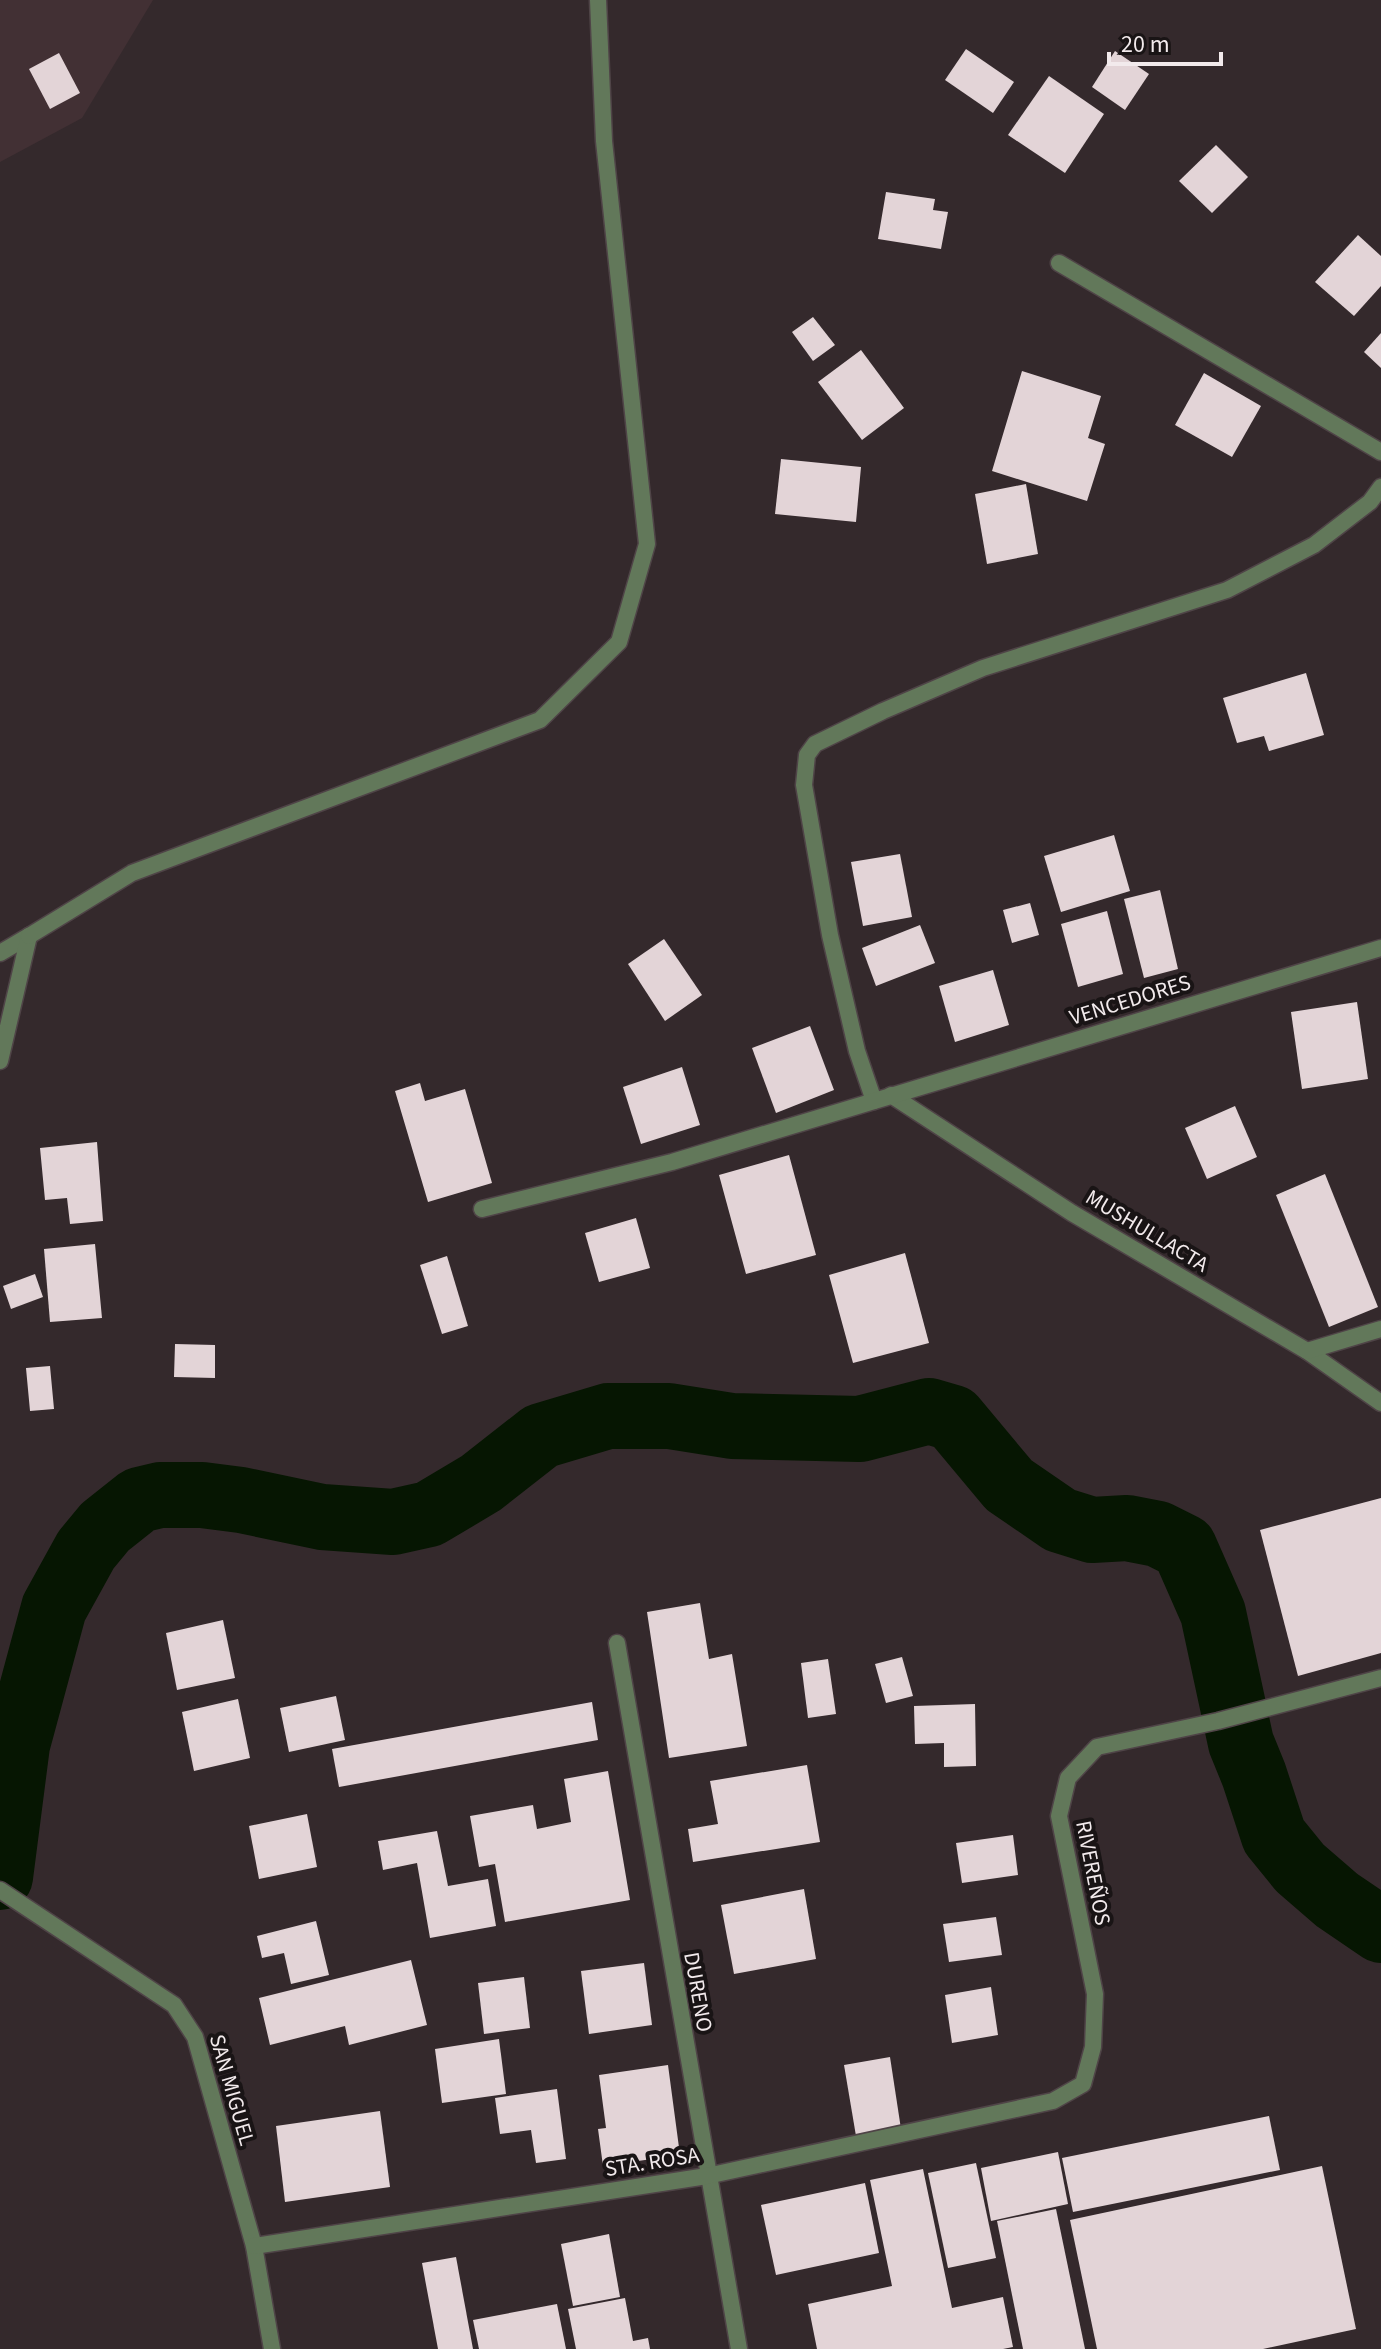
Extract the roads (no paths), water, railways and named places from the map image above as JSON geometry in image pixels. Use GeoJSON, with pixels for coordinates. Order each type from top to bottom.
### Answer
{"type":"FeatureCollection","features":[{"type":"Feature","properties":{"kind":"street"},"geometry":{"type":"LineString","coordinates":[[0,953],[132,873],[540,720],[619,642],[647,544],[604,141],[598,0]]}},
{"type":"Feature","properties":{"kind":"street"},"geometry":{"type":"LineString","coordinates":[[1059,263],[1381,452]]}},
{"type":"Feature","properties":{"kind":"street"},"geometry":{"type":"LineString","coordinates":[[874,1101],[857,1051],[834,949],[804,785],[807,755],[815,744],[983,668],[1227,590],[1314,545],[1370,502],[1381,487]]}},
{"type":"Feature","properties":{"kind":"street"},"geometry":{"type":"LineString","coordinates":[[0,1061],[29,936]]}},
{"type":"Feature","properties":{"kind":"street","name":"VENCEDORES"},"geometry":{"type":"LineString","coordinates":[[482,1209],[672,1162],[1381,948]]}},
{"type":"Feature","properties":{"kind":"street","name":"MUSHULLACTA"},"geometry":{"type":"LineString","coordinates":[[891,1095],[1072,1213],[1307,1351],[1381,1403]]}},
{"type":"Feature","properties":{"kind":"street"},"geometry":{"type":"LineString","coordinates":[[1307,1351],[1381,1329]]}},
{"type":"Feature","properties":{"kind":"street","name":"DURENO"},"geometry":{"type":"LineString","coordinates":[[617,1643],[739,2349]]}},
{"type":"Feature","properties":{"kind":"street","name":"RIVEREÑOS"},"geometry":{"type":"LineString","coordinates":[[1053,2101],[1083,2084],[1093,2047],[1095,1994],[1059,1816],[1068,1778],[1097,1747],[1218,1721],[1381,1678]]}},
{"type":"Feature","properties":{"kind":"street","name":"SAN MIGUEL"},"geometry":{"type":"LineString","coordinates":[[0,1890],[174,2005],[195,2037],[254,2246],[272,2349]]}},
{"type":"Feature","properties":{"kind":"street","name":"STA. ROSA"},"geometry":{"type":"LineString","coordinates":[[254,2246],[707,2176],[1053,2101]]}},
{"type":"Feature","properties":{"kind":"waterway"},"geometry":{"type":"LineString","coordinates":[[0,1877],[17,1745],[54,1608],[86,1550],[105,1527],[139,1500],[160,1495],[202,1495],[322,1517],[393,1522],[429,1514],[481,1483],[541,1436],[608,1416],[669,1416],[732,1426],[860,1429],[929,1411],[953,1418],[1009,1485],[1060,1520],[1092,1530],[1127,1528],[1158,1534],[1184,1547],[1213,1613],[1241,1743],[1274,1836],[1300,1868],[1337,1900],[1381,1930]]}}]}
